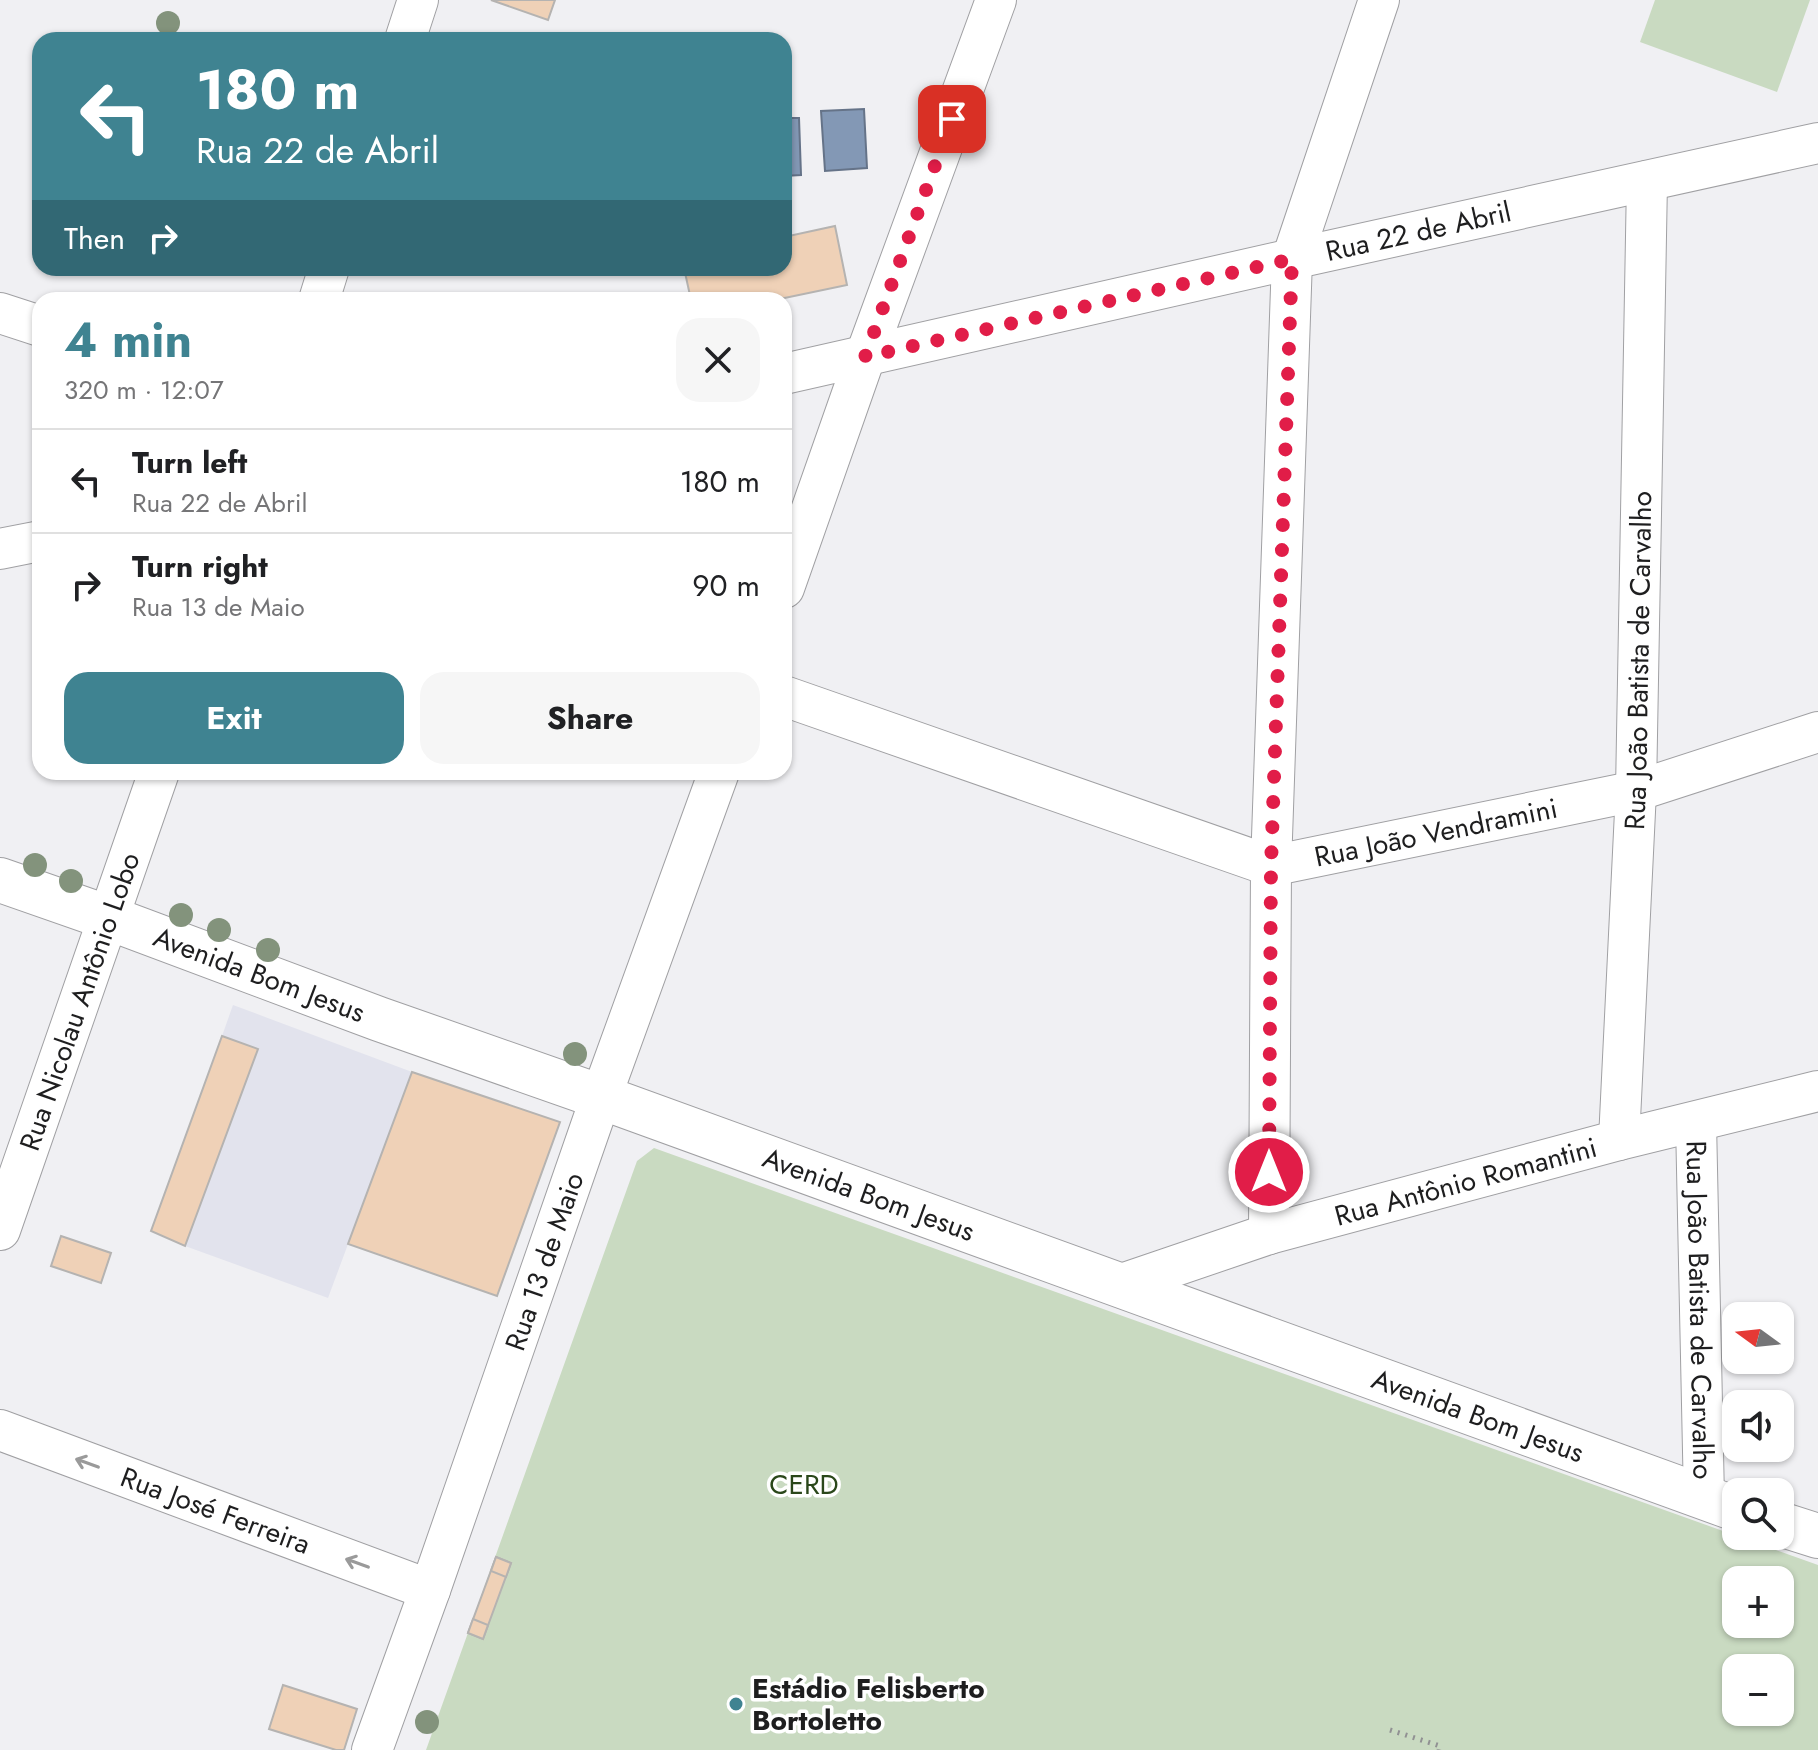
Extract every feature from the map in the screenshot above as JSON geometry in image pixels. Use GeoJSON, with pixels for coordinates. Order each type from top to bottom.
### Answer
{"type":"FeatureCollection","features":[{"type":"Feature","properties":{"kind":"street"},"geometry":{"type":"LineString","coordinates":[[408,32],[418,0]]}},
{"type":"Feature","properties":{"kind":"street"},"geometry":{"type":"LineString","coordinates":[[792,565],[996,0]]}},
{"type":"Feature","properties":{"kind":"street"},"geometry":{"type":"LineString","coordinates":[[1269,1234],[1271,866],[1292,259],[1379,0]]}},
{"type":"Feature","properties":{"kind":"street","name":"Rua 22 de Abril"},"geometry":{"type":"LineString","coordinates":[[792,372],[1818,143]]}},
{"type":"Feature","properties":{"kind":"street","name":"Rua João Batista de Carvalho"},"geometry":{"type":"LineString","coordinates":[[1619,1140],[1636,791],[1647,181]]}},
{"type":"Feature","properties":{"kind":"street"},"geometry":{"type":"LineString","coordinates":[[0,313],[32,323]]}},
{"type":"Feature","properties":{"kind":"street"},"geometry":{"type":"LineString","coordinates":[[0,549],[32,543]]}},
{"type":"Feature","properties":{"kind":"street"},"geometry":{"type":"LineString","coordinates":[[792,699],[1271,866]]}},
{"type":"Feature","properties":{"kind":"street","name":"Rua João Vendramini"},"geometry":{"type":"LineString","coordinates":[[1271,866],[1636,791],[1818,732]]}},
{"type":"Feature","properties":{"kind":"street","name":"Rua Nicolau Antônio Lobo"},"geometry":{"type":"LineString","coordinates":[[0,1230],[156,780]]}},
{"type":"Feature","properties":{"kind":"street","name":"Rua 13 de Maio"},"geometry":{"type":"LineString","coordinates":[[372,1750],[601,1097],[716,780]]}},
{"type":"Feature","properties":{"kind":"street","name":"Avenida Bom Jesus"},"geometry":{"type":"LineString","coordinates":[[0,880],[1720,1504]]}},
{"type":"Feature","properties":{"kind":"street","name":"Rua Antônio Romantini"},"geometry":{"type":"LineString","coordinates":[[1119,1285],[1269,1234],[1619,1140],[1818,1091]]}},
{"type":"Feature","properties":{"kind":"street","name":"Rua João Batista de Carvalho"},"geometry":{"type":"LineString","coordinates":[[1696,1122],[1720,1504]]}},
{"type":"Feature","properties":{"kind":"street","name":"Rua José Ferreira"},"geometry":{"type":"LineString","coordinates":[[0,1430],[430,1590]]}},
{"type":"Feature","properties":{"kind":"street"},"geometry":{"type":"LineString","coordinates":[[1794,1528],[1818,1536]]}},
{"type":"Feature","properties":{"kind":"path"},"geometry":{"type":"LineString","coordinates":[[1390,1730],[1440,1746],[1439,1750]]}},
{"type":"Feature","properties":{"kind":"shaded area"},"geometry":{"type":"Polygon","coordinates":[[[233,1005],[412,1072],[328,1298],[185,1246],[257,1049],[222,1036],[233,1005]]]}},
{"type":"Feature","properties":{"kind":"green space"},"geometry":{"type":"Polygon","coordinates":[[[1655,0],[1810,0],[1777,92],[1640,42],[1655,0]]]}},
{"type":"Feature","properties":{"kind":"green space","name":"CERD"},"geometry":{"type":"Polygon","coordinates":[[[654,1148],[1722,1531],[1722,1550],[1776,1550],[1818,1565],[1818,1750],[426,1750],[637,1161],[654,1148]]]}},
{"type":"Feature","properties":{"kind":"water"},"geometry":{"type":"Polygon","coordinates":[[[864,109],[867,168],[825,171],[821,111],[864,109]]]}},
{"type":"Feature","properties":{"kind":"water"},"geometry":{"type":"Polygon","coordinates":[[[792,118],[799,118],[801,175],[792,176],[792,118]]]}},
{"type":"Feature","properties":{"kind":"building"},"geometry":{"type":"Polygon","coordinates":[[[491,0],[555,0],[548,20],[491,0]]]}},
{"type":"Feature","properties":{"kind":"building"},"geometry":{"type":"Polygon","coordinates":[[[835,226],[847,285],[792,296],[792,292],[689,292],[686,276],[792,276],[792,235],[835,226]]]}},
{"type":"Feature","properties":{"kind":"building"},"geometry":{"type":"Polygon","coordinates":[[[222,1036],[258,1049],[185,1246],[151,1231],[222,1036]]]}},
{"type":"Feature","properties":{"kind":"building"},"geometry":{"type":"Polygon","coordinates":[[[412,1072],[560,1122],[497,1296],[348,1244],[412,1072]]]}},
{"type":"Feature","properties":{"kind":"building"},"geometry":{"type":"Polygon","coordinates":[[[61,1236],[111,1253],[101,1283],[51,1266],[61,1236]]]}},
{"type":"Feature","properties":{"kind":"building"},"geometry":{"type":"Polygon","coordinates":[[[496,1557],[511,1563],[483,1639],[468,1633],[496,1557]]]}},
{"type":"Feature","properties":{"kind":"building"},"geometry":{"type":"Polygon","coordinates":[[[496,1557],[511,1563],[506,1577],[491,1571],[496,1557]]]}},
{"type":"Feature","properties":{"kind":"building"},"geometry":{"type":"Polygon","coordinates":[[[473,1619],[488,1625],[483,1639],[468,1633],[473,1619]]]}},
{"type":"Feature","properties":{"kind":"building"},"geometry":{"type":"Polygon","coordinates":[[[283,1685],[357,1709],[344,1750],[269,1729],[283,1685]]]}},
{"type":"Feature","properties":{"kind":"place","name":"Estádio Felisberto Bortoletto"},"geometry":{"type":"Point","coordinates":[736,1704]}},
{"type":"Feature","properties":{"kind":"route"},"geometry":{"type":"LineString","coordinates":[[952,119],[865,357],[1292,259],[1271,866],[1269,1172]]}}]}
